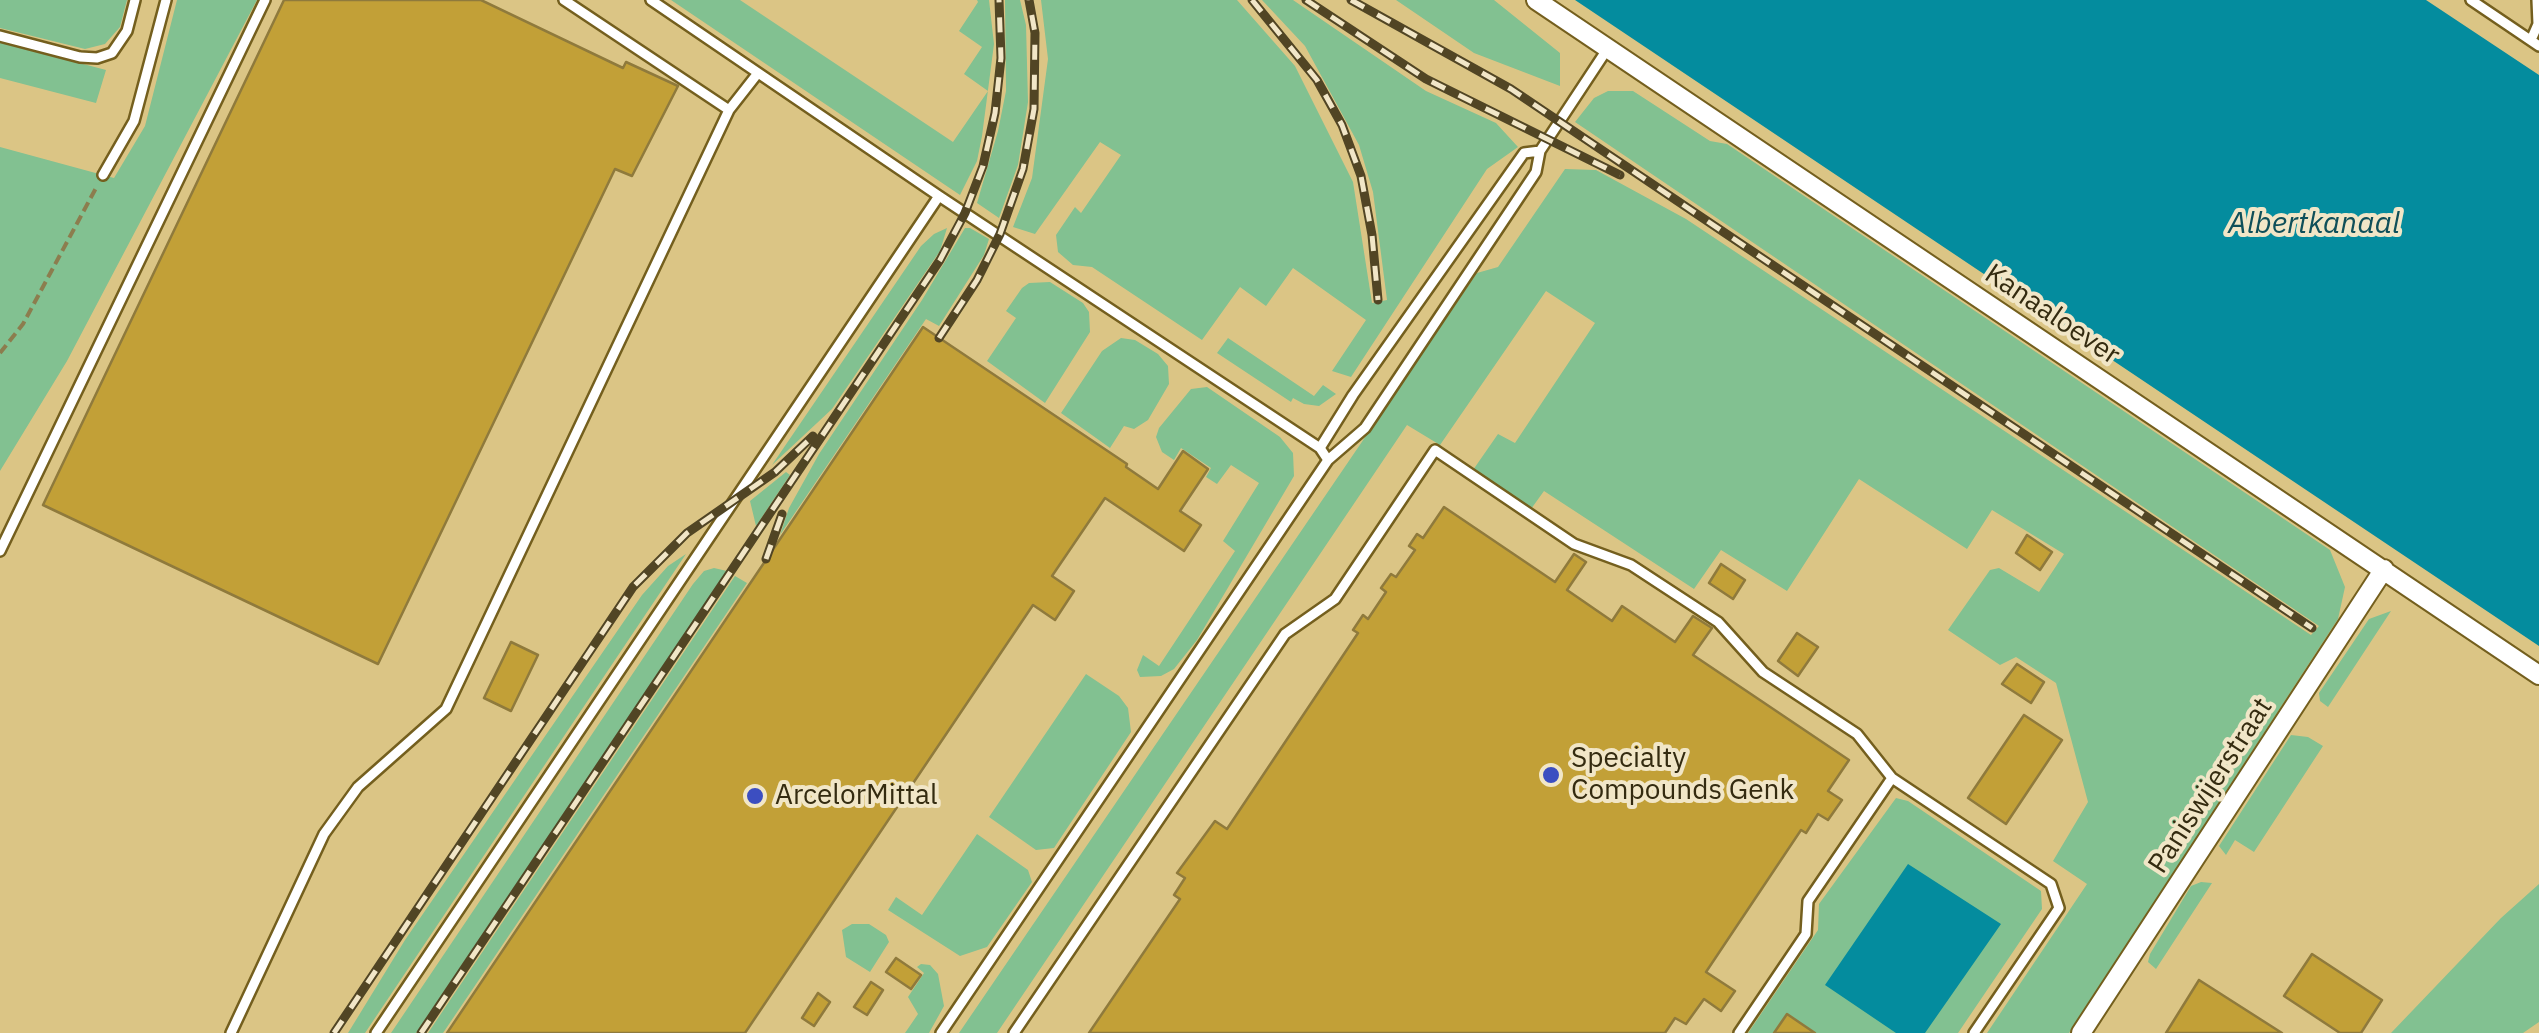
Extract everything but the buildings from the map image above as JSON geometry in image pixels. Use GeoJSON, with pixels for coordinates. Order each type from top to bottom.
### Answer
{"type":"FeatureCollection","features":[{"type":"Feature","properties":{"kind":"street","name":"Kanaaloever"},"geometry":{"type":"LineString","coordinates":[[1536,0],[2539,675]]}},
{"type":"Feature","properties":{"kind":"street","name":"Paniswijerstraat"},"geometry":{"type":"LineString","coordinates":[[2082,1033],[2384,569]]}},
{"type":"Feature","properties":{"kind":"lane"},"geometry":{"type":"LineString","coordinates":[[0,36],[80,57],[112,54],[127,31],[135,0]]}},
{"type":"Feature","properties":{"kind":"lane"},"geometry":{"type":"LineString","coordinates":[[103,175],[134,121],[166,0]]}},
{"type":"Feature","properties":{"kind":"lane"},"geometry":{"type":"LineString","coordinates":[[0,551],[266,0]]}},
{"type":"Feature","properties":{"kind":"lane"},"geometry":{"type":"LineString","coordinates":[[564,0],[729,110]]}},
{"type":"Feature","properties":{"kind":"lane"},"geometry":{"type":"LineString","coordinates":[[651,0],[938,196],[1320,448],[1328,460]]}},
{"type":"Feature","properties":{"kind":"lane"},"geometry":{"type":"LineString","coordinates":[[2471,0],[2535,43],[2537,0]]}},
{"type":"Feature","properties":{"kind":"lane"},"geometry":{"type":"LineString","coordinates":[[940,1033],[1328,460],[1365,428],[1536,172],[1540,151],[1608,48]]}},
{"type":"Feature","properties":{"kind":"lane"},"geometry":{"type":"LineString","coordinates":[[231,1033],[324,834],[358,787],[446,709],[729,110],[758,72]]}},
{"type":"Feature","properties":{"kind":"lane"},"geometry":{"type":"LineString","coordinates":[[1320,448],[1353,395],[1524,153],[1540,151]]}},
{"type":"Feature","properties":{"kind":"lane"},"geometry":{"type":"LineString","coordinates":[[376,1033],[938,196]]}},
{"type":"Feature","properties":{"kind":"lane"},"geometry":{"type":"LineString","coordinates":[[1014,1033],[1285,634],[1335,598],[1435,450],[1574,544],[1631,565],[1718,622],[1764,672],[1857,734],[1892,778],[2051,884],[2060,908],[1974,1033]]}},
{"type":"Feature","properties":{"kind":"lane"},"geometry":{"type":"LineString","coordinates":[[1739,1033],[1806,934],[1808,901],[1892,778]]}},
{"type":"Feature","properties":{"kind":"path"},"geometry":{"type":"LineString","coordinates":[[0,353],[23,324],[103,175]]}},
{"type":"Feature","properties":{"kind":"green space"},"geometry":{"type":"Polygon","coordinates":[[[0,0],[127,0],[120,27],[105,44],[85,49],[0,28],[0,0]]]}},
{"type":"Feature","properties":{"kind":"green space"},"geometry":{"type":"Polygon","coordinates":[[[177,0],[257,0],[67,361],[0,471],[0,147],[114,178],[145,126],[177,0]]]}},
{"type":"Feature","properties":{"kind":"green space"},"geometry":{"type":"Polygon","coordinates":[[[671,0],[740,0],[953,142],[988,91],[977,161],[960,195],[671,0]]]}},
{"type":"Feature","properties":{"kind":"green space"},"geometry":{"type":"Polygon","coordinates":[[[977,0],[989,0],[994,44],[988,91],[964,74],[982,47],[959,31],[977,0]]]}},
{"type":"Feature","properties":{"kind":"green space"},"geometry":{"type":"Polygon","coordinates":[[[1005,0],[1020,0],[1026,25],[1028,102],[1018,165],[999,218],[977,203],[1006,91],[1005,0]]]}},
{"type":"Feature","properties":{"kind":"green space"},"geometry":{"type":"Polygon","coordinates":[[[1041,0],[1237,0],[1295,66],[1353,182],[1372,303],[1387,300],[1373,192],[1359,145],[1305,46],[1262,0],[1293,0],[1426,91],[1496,123],[1518,147],[1487,169],[1351,377],[1332,371],[1366,320],[1293,268],[1266,306],[1240,287],[1202,340],[1092,267],[1073,265],[1058,252],[1056,235],[1075,207],[1081,213],[1121,155],[1100,142],[1035,234],[1013,227],[1032,178],[1048,59],[1041,0]]]}},
{"type":"Feature","properties":{"kind":"green space"},"geometry":{"type":"Polygon","coordinates":[[[1396,0],[1494,0],[1560,53],[1560,86],[1474,53],[1396,0]]]}},
{"type":"Feature","properties":{"kind":"green space"},"geometry":{"type":"Polygon","coordinates":[[[0,42],[106,70],[96,103],[0,78],[0,42]]]}},
{"type":"Feature","properties":{"kind":"green space"},"geometry":{"type":"Polygon","coordinates":[[[1608,91],[1633,91],[1710,141],[1727,144],[2330,550],[2345,587],[2338,619],[2069,1033],[1987,1033],[2087,884],[2053,861],[2088,802],[2056,683],[2016,657],[2000,665],[1948,630],[1990,570],[1999,568],[2039,592],[2064,554],[1992,510],[1967,549],[1859,479],[1787,591],[1721,550],[1694,589],[1544,491],[1531,509],[1473,470],[1498,434],[1515,443],[1595,323],[1546,291],[1440,445],[1407,425],[997,1033],[959,1033],[1477,273],[1498,267],[1565,169],[1596,170],[1686,219],[2311,635],[2319,626],[1575,122],[1594,98],[1608,91]]]}},
{"type":"Feature","properties":{"kind":"green space"},"geometry":{"type":"Polygon","coordinates":[[[947,228],[940,251],[832,409],[772,465],[921,246],[947,228]]]}},
{"type":"Feature","properties":{"kind":"green space"},"geometry":{"type":"Polygon","coordinates":[[[965,228],[989,239],[984,255],[939,326],[926,319],[780,535],[789,508],[819,454],[965,228]]]}},
{"type":"Feature","properties":{"kind":"green space"},"geometry":{"type":"Polygon","coordinates":[[[1050,282],[1083,303],[1089,312],[1090,332],[1045,403],[987,361],[1016,318],[1006,311],[1022,288],[1029,283],[1050,282]]]}},
{"type":"Feature","properties":{"kind":"green space"},"geometry":{"type":"Polygon","coordinates":[[[1121,338],[1135,340],[1158,354],[1168,366],[1169,384],[1148,420],[1134,429],[1124,426],[1110,448],[1061,413],[1102,351],[1121,338]]]}},
{"type":"Feature","properties":{"kind":"green space"},"geometry":{"type":"Polygon","coordinates":[[[1228,338],[1314,396],[1323,385],[1336,394],[1319,406],[1293,398],[1291,402],[1217,353],[1228,338]]]}},
{"type":"Feature","properties":{"kind":"green space"},"geometry":{"type":"Polygon","coordinates":[[[1207,387],[1280,437],[1293,453],[1294,476],[1197,640],[1174,669],[1161,676],[1140,677],[1137,670],[1143,655],[1159,666],[1235,551],[1223,541],[1259,483],[1231,465],[1217,484],[1206,477],[1211,468],[1181,448],[1174,460],[1162,452],[1156,437],[1159,428],[1191,389],[1207,387]]]}},
{"type":"Feature","properties":{"kind":"green space"},"geometry":{"type":"Polygon","coordinates":[[[786,472],[790,475],[756,526],[750,501],[786,472]]]}},
{"type":"Feature","properties":{"kind":"green space"},"geometry":{"type":"Polygon","coordinates":[[[686,554],[365,1033],[348,1033],[405,940],[642,595],[668,566],[686,554]]]}},
{"type":"Feature","properties":{"kind":"green space"},"geometry":{"type":"Polygon","coordinates":[[[704,571],[727,571],[416,1033],[391,1033],[693,584],[704,571]]]}},
{"type":"Feature","properties":{"kind":"green space"},"geometry":{"type":"Polygon","coordinates":[[[735,576],[747,583],[443,1033],[428,1033],[735,576]]]}},
{"type":"Feature","properties":{"kind":"green space"},"geometry":{"type":"Polygon","coordinates":[[[2391,611],[2328,707],[2320,701],[2319,693],[2369,619],[2391,611]]]}},
{"type":"Feature","properties":{"kind":"green space"},"geometry":{"type":"Polygon","coordinates":[[[1086,674],[1119,696],[1128,708],[1131,732],[1054,848],[1036,850],[989,817],[1086,674]]]}},
{"type":"Feature","properties":{"kind":"green space"},"geometry":{"type":"Polygon","coordinates":[[[2291,735],[2308,737],[2323,746],[2254,852],[2235,840],[2226,855],[2219,846],[2291,735]]]}},
{"type":"Feature","properties":{"kind":"green space"},"geometry":{"type":"Polygon","coordinates":[[[1896,798],[1908,801],[2041,891],[2042,909],[1958,1033],[1748,1033],[1818,930],[1819,904],[1896,798]]]}},
{"type":"Feature","properties":{"kind":"green space"},"geometry":{"type":"Polygon","coordinates":[[[977,834],[1028,870],[1032,882],[987,947],[960,956],[888,910],[896,897],[922,915],[977,834]]]}},
{"type":"Feature","properties":{"kind":"green space"},"geometry":{"type":"Polygon","coordinates":[[[2212,883],[2156,969],[2148,962],[2150,954],[2191,886],[2212,883]]]}},
{"type":"Feature","properties":{"kind":"green space"},"geometry":{"type":"Polygon","coordinates":[[[2539,884],[2539,1022],[2523,1033],[2391,1033],[2501,918],[2539,884]]]}},
{"type":"Feature","properties":{"kind":"green space"},"geometry":{"type":"Polygon","coordinates":[[[852,924],[869,924],[886,935],[889,942],[870,972],[846,957],[842,930],[852,924]]]}},
{"type":"Feature","properties":{"kind":"green space"},"geometry":{"type":"Polygon","coordinates":[[[930,965],[938,974],[944,1006],[929,1033],[905,1033],[918,1014],[908,997],[924,973],[917,967],[930,965]]]}},
{"type":"Feature","properties":{"kind":"water","name":"Albertkanaal"},"geometry":{"type":"Polygon","coordinates":[[[1575,0],[2426,0],[2539,75],[2539,646],[1575,0]]]}},
{"type":"Feature","properties":{"kind":"water"},"geometry":{"type":"Polygon","coordinates":[[[1908,864],[2001,924],[1925,1033],[1896,1033],[1825,985],[1908,864]]]}},
{"type":"Feature","properties":{"kind":"railway"},"geometry":{"type":"LineString","coordinates":[[421,1033],[940,260],[965,213],[983,166],[995,113],[1001,58],[999,0]]}},
{"type":"Feature","properties":{"kind":"railway"},"geometry":{"type":"LineString","coordinates":[[939,338],[977,280],[1000,234],[1023,169],[1034,109],[1035,33],[1029,0]]}},
{"type":"Feature","properties":{"kind":"railway"},"geometry":{"type":"LineString","coordinates":[[1252,0],[1317,80],[1342,125],[1361,176],[1378,300]]}},
{"type":"Feature","properties":{"kind":"railway"},"geometry":{"type":"LineString","coordinates":[[1306,0],[1426,79],[1620,175]]}},
{"type":"Feature","properties":{"kind":"railway"},"geometry":{"type":"LineString","coordinates":[[1351,0],[1511,89],[2312,628]]}},
{"type":"Feature","properties":{"kind":"railway"},"geometry":{"type":"LineString","coordinates":[[334,1033],[633,587],[687,533],[775,472],[813,436]]}},
{"type":"Feature","properties":{"kind":"railway"},"geometry":{"type":"LineString","coordinates":[[766,559],[782,514]]}},
{"type":"Feature","properties":{"kind":"place","name":"Specialty Compounds Genk"},"geometry":{"type":"Point","coordinates":[1551,775]}},
{"type":"Feature","properties":{"kind":"place","name":"ArcelorMittal"},"geometry":{"type":"Point","coordinates":[755,796]}}]}
